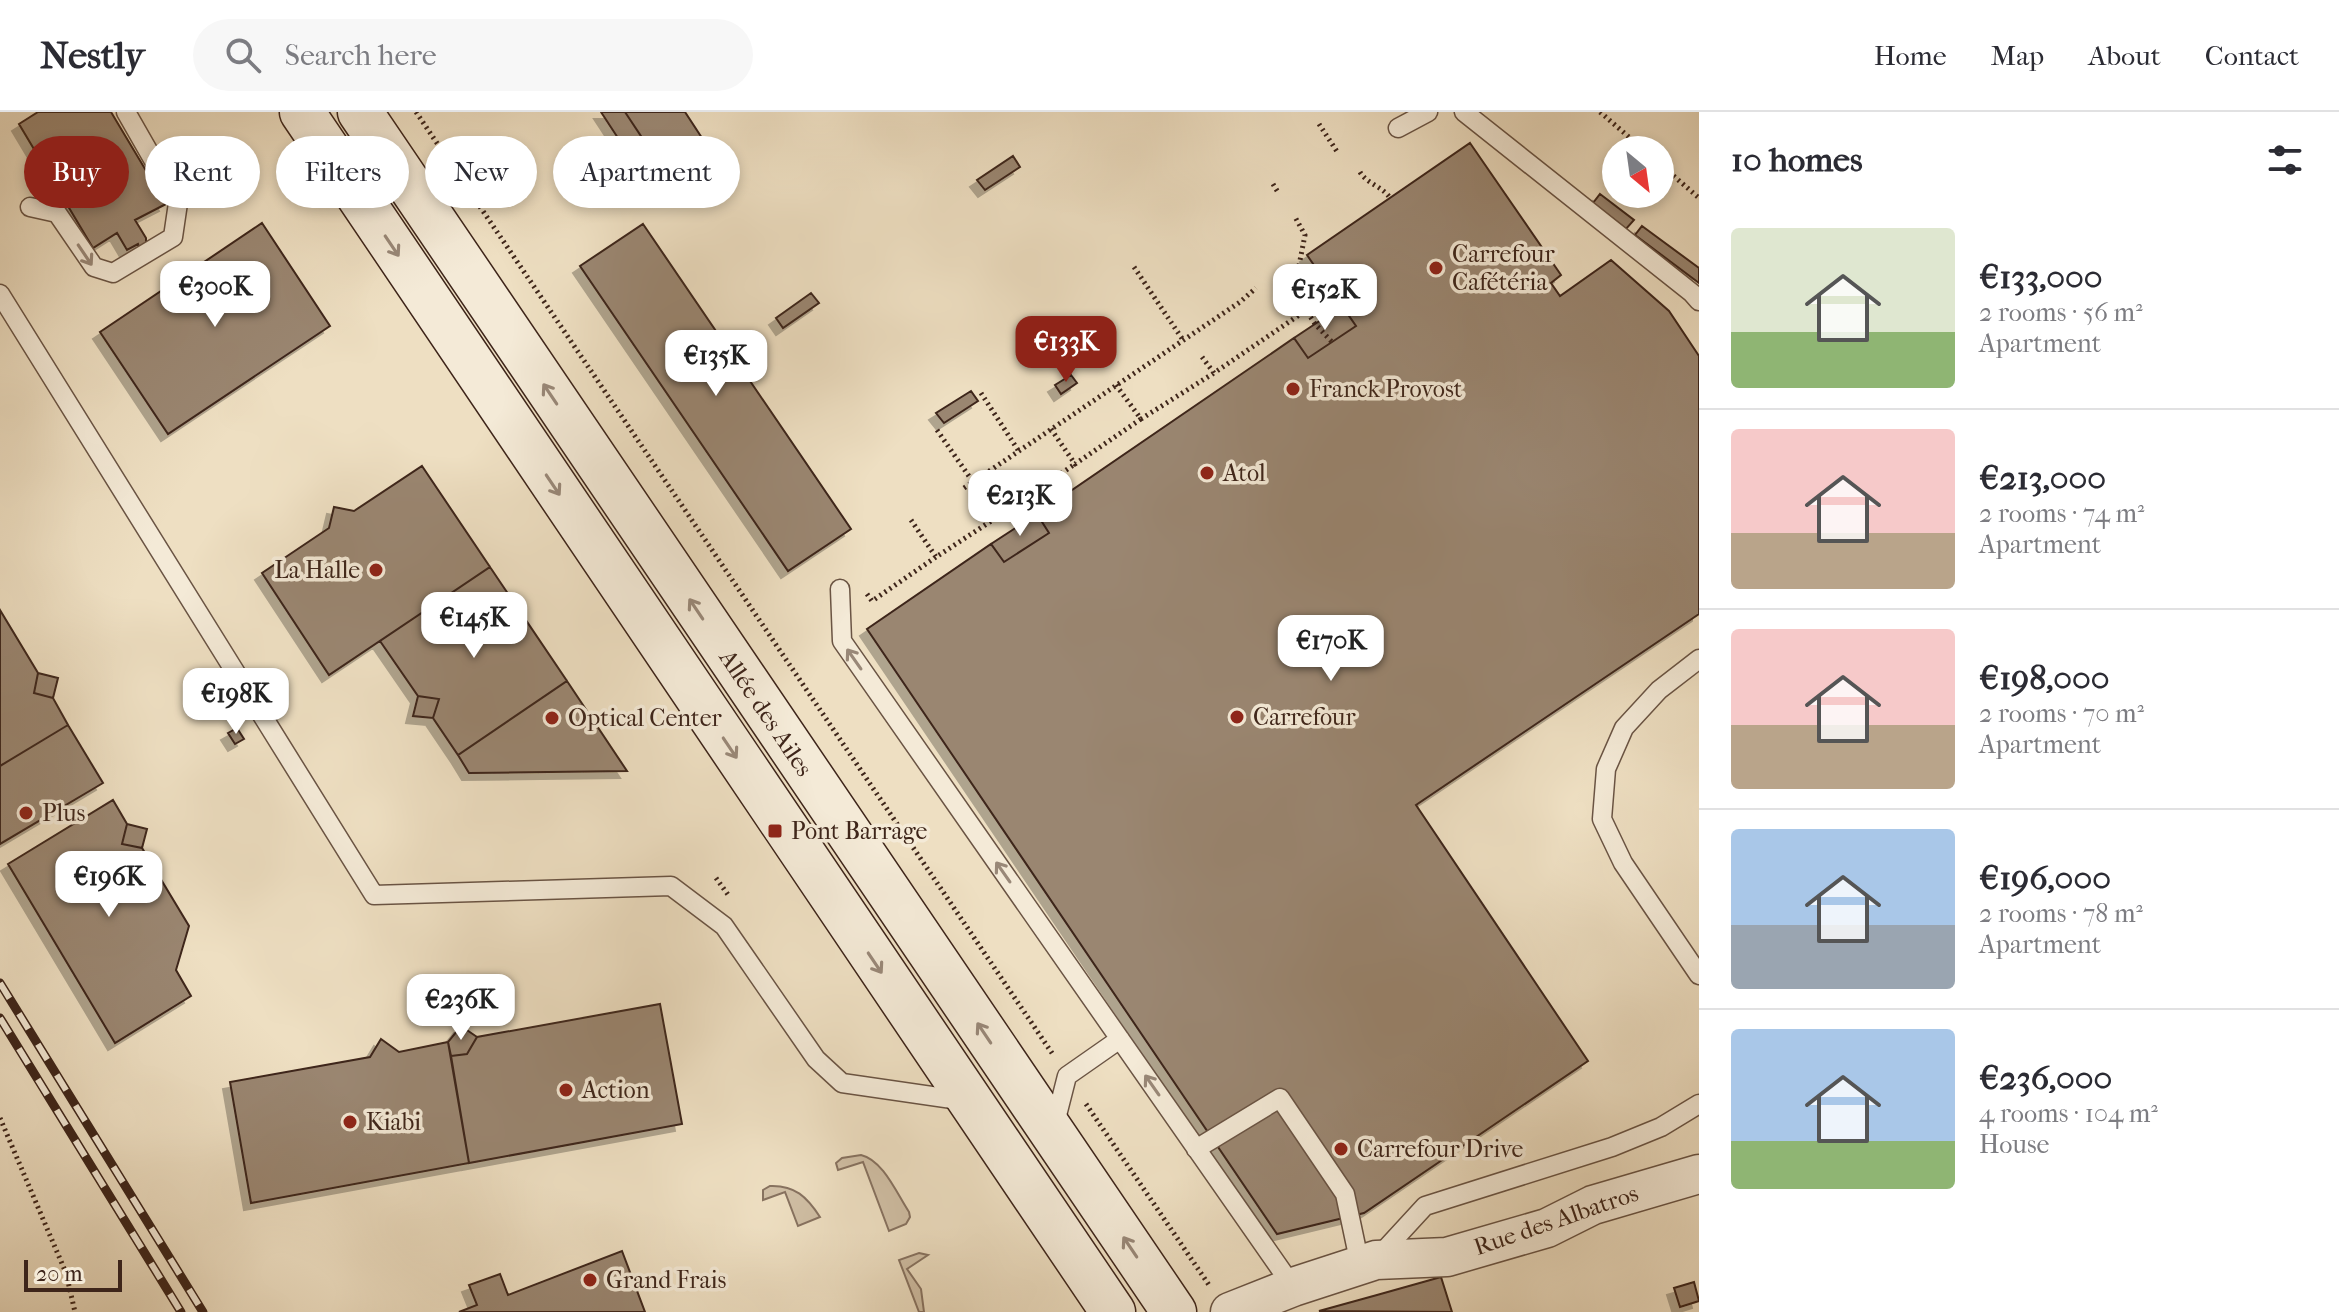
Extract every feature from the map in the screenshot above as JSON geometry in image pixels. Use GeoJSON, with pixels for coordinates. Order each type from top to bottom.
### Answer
{"type":"FeatureCollection","features":[{"type":"Feature","properties":{"kind":"main road","name":"Allée des Ailes"},"geometry":{"type":"LineString","coordinates":[[302,112],[1113,1312]]}},
{"type":"Feature","properties":{"kind":"main road","name":"Allée des Ailes"},"geometry":{"type":"LineString","coordinates":[[360,112],[1174,1312]]}},
{"type":"Feature","properties":{"kind":"street","name":"Rue des Albatros"},"geometry":{"type":"LineString","coordinates":[[1220,1299],[1293,1287],[1368,1262],[1447,1257],[1547,1228],[1593,1205],[1699,1174]]}},
{"type":"Feature","properties":{"kind":"lane"},"geometry":{"type":"LineString","coordinates":[[34,208],[57,213],[94,267],[113,273],[173,237],[178,203],[126,112]]}},
{"type":"Feature","properties":{"kind":"lane"},"geometry":{"type":"LineString","coordinates":[[1398,128],[1428,112]]}},
{"type":"Feature","properties":{"kind":"lane"},"geometry":{"type":"LineString","coordinates":[[1464,112],[1699,301]]}},
{"type":"Feature","properties":{"kind":"lane"},"geometry":{"type":"LineString","coordinates":[[0,294],[374,895],[671,886],[724,926],[816,1059],[842,1083],[969,1102]]}},
{"type":"Feature","properties":{"kind":"lane"},"geometry":{"type":"LineString","coordinates":[[840,589],[842,641],[1293,1287]]}},
{"type":"Feature","properties":{"kind":"lane"},"geometry":{"type":"LineString","coordinates":[[1699,659],[1659,690],[1624,728],[1606,769],[1602,819],[1623,863],[1699,975]]}},
{"type":"Feature","properties":{"kind":"lane"},"geometry":{"type":"LineString","coordinates":[[1052,1133],[1067,1076],[1120,1039]]}},
{"type":"Feature","properties":{"kind":"lane"},"geometry":{"type":"LineString","coordinates":[[1196,1149],[1280,1098],[1345,1194],[1368,1262],[1425,1206],[1612,1147],[1661,1127],[1699,1104]]}},
{"type":"Feature","properties":{"kind":"path"},"geometry":{"type":"LineString","coordinates":[[416,112],[1220,1299]]}},
{"type":"Feature","properties":{"kind":"path"},"geometry":{"type":"LineString","coordinates":[[1600,112],[1628,136]]}},
{"type":"Feature","properties":{"kind":"path"},"geometry":{"type":"LineString","coordinates":[[1319,124],[1338,153]]}},
{"type":"Feature","properties":{"kind":"path"},"geometry":{"type":"LineString","coordinates":[[1360,172],[1363,178],[1383,189],[1390,198]]}},
{"type":"Feature","properties":{"kind":"path"},"geometry":{"type":"LineString","coordinates":[[1674,176],[1699,198]]}},
{"type":"Feature","properties":{"kind":"path"},"geometry":{"type":"LineString","coordinates":[[1273,184],[1279,194]]}},
{"type":"Feature","properties":{"kind":"path"},"geometry":{"type":"LineString","coordinates":[[1292,301],[1305,235],[1295,217]]}},
{"type":"Feature","properties":{"kind":"path"},"geometry":{"type":"LineString","coordinates":[[1134,267],[1183,340]]}},
{"type":"Feature","properties":{"kind":"path"},"geometry":{"type":"LineString","coordinates":[[964,488],[1256,288]]}},
{"type":"Feature","properties":{"kind":"path"},"geometry":{"type":"LineString","coordinates":[[1277,296],[1302,304],[1332,342]]}},
{"type":"Feature","properties":{"kind":"path"},"geometry":{"type":"LineString","coordinates":[[864,590],[872,601],[1305,311]]}},
{"type":"Feature","properties":{"kind":"path"},"geometry":{"type":"LineString","coordinates":[[1202,357],[1214,373]]}},
{"type":"Feature","properties":{"kind":"path"},"geometry":{"type":"LineString","coordinates":[[1116,385],[1141,419]]}},
{"type":"Feature","properties":{"kind":"path"},"geometry":{"type":"LineString","coordinates":[[981,393],[1018,450]]}},
{"type":"Feature","properties":{"kind":"path"},"geometry":{"type":"LineString","coordinates":[[1051,429],[1075,464]]}},
{"type":"Feature","properties":{"kind":"path"},"geometry":{"type":"LineString","coordinates":[[937,430],[1002,514]]}},
{"type":"Feature","properties":{"kind":"path"},"geometry":{"type":"LineString","coordinates":[[911,520],[936,557]]}},
{"type":"Feature","properties":{"kind":"path"},"geometry":{"type":"LineString","coordinates":[[0,1118],[66,1273],[75,1312]]}},
{"type":"Feature","properties":{"kind":"shaded area"},"geometry":{"type":"Polygon","coordinates":[[[861,1155],[876,1163],[889,1179],[909,1212],[906,1224],[889,1231],[863,1162],[838,1170],[836,1163],[842,1158],[861,1155]]]}},
{"type":"Feature","properties":{"kind":"shaded area"},"geometry":{"type":"Polygon","coordinates":[[[770,1186],[787,1188],[800,1194],[820,1217],[798,1226],[785,1192],[763,1200],[763,1190],[770,1186]]]}},
{"type":"Feature","properties":{"kind":"shaded area"},"geometry":{"type":"Polygon","coordinates":[[[919,1253],[928,1255],[907,1269],[921,1289],[924,1312],[919,1312],[899,1260],[919,1253]]]}},
{"type":"Feature","properties":{"kind":"building"},"geometry":{"type":"Polygon","coordinates":[[[38,112],[111,112],[125,136],[26,136],[19,124],[38,112]]]}},
{"type":"Feature","properties":{"kind":"building"},"geometry":{"type":"Polygon","coordinates":[[[601,112],[625,112],[641,136],[617,136],[601,112]]]}},
{"type":"Feature","properties":{"kind":"building"},"geometry":{"type":"Polygon","coordinates":[[[625,112],[685,112],[701,136],[641,136],[625,112]]]}},
{"type":"Feature","properties":{"kind":"building"},"geometry":{"type":"Polygon","coordinates":[[[129,142],[145,169],[145,208],[158,208],[135,220],[146,238],[146,244],[139,247],[138,244],[127,250],[117,233],[93,248],[69,208],[129,208],[129,142]]]}},
{"type":"Feature","properties":{"kind":"building","name":"Carrefour"},"geometry":{"type":"Polygon","coordinates":[[[1470,143],[1561,275],[1551,283],[1560,296],[1611,260],[1669,311],[1699,356],[1699,614],[1416,805],[1588,1061],[1364,1213],[1277,1234],[867,629],[991,544],[1004,562],[1049,533],[1037,514],[1294,338],[1308,358],[1356,326],[1307,255],[1470,143]]]}},
{"type":"Feature","properties":{"kind":"building"},"geometry":{"type":"Polygon","coordinates":[[[1013,156],[1020,167],[985,190],[977,180],[1013,156]]]}},
{"type":"Feature","properties":{"kind":"building"},"geometry":{"type":"Polygon","coordinates":[[[1600,194],[1602,208],[1618,208],[1634,220],[1626,229],[1593,203],[1600,194]]]}},
{"type":"Feature","properties":{"kind":"building"},"geometry":{"type":"Polygon","coordinates":[[[262,223],[330,326],[168,434],[100,332],[262,223]]]}},
{"type":"Feature","properties":{"kind":"building"},"geometry":{"type":"Polygon","coordinates":[[[643,224],[851,529],[788,571],[580,266],[643,224]]]}},
{"type":"Feature","properties":{"kind":"building"},"geometry":{"type":"Polygon","coordinates":[[[1642,226],[1699,268],[1699,283],[1635,235],[1642,226]]]}},
{"type":"Feature","properties":{"kind":"building"},"geometry":{"type":"Polygon","coordinates":[[[811,293],[819,303],[783,328],[776,318],[811,293]]]}},
{"type":"Feature","properties":{"kind":"building"},"geometry":{"type":"Polygon","coordinates":[[[1342,306],[1356,326],[1308,358],[1294,338],[1342,306]]]}},
{"type":"Feature","properties":{"kind":"building"},"geometry":{"type":"Polygon","coordinates":[[[1071,375],[1077,383],[1061,394],[1055,385],[1071,375]]]}},
{"type":"Feature","properties":{"kind":"building"},"geometry":{"type":"Polygon","coordinates":[[[971,391],[978,401],[944,423],[936,413],[971,391]]]}},
{"type":"Feature","properties":{"kind":"building","name":"La Halle"},"geometry":{"type":"Polygon","coordinates":[[[422,466],[490,567],[329,675],[262,573],[329,528],[334,507],[354,511],[422,466]]]}},
{"type":"Feature","properties":{"kind":"building"},"geometry":{"type":"Polygon","coordinates":[[[1037,514],[1049,533],[1004,562],[991,544],[1037,514]]]}},
{"type":"Feature","properties":{"kind":"building"},"geometry":{"type":"Polygon","coordinates":[[[490,567],[567,681],[458,755],[433,718],[439,699],[418,696],[380,641],[490,567]]]}},
{"type":"Feature","properties":{"kind":"building"},"geometry":{"type":"Polygon","coordinates":[[[0,610],[38,673],[34,693],[53,698],[68,725],[0,766],[0,610]]]}},
{"type":"Feature","properties":{"kind":"building"},"geometry":{"type":"Polygon","coordinates":[[[38,673],[58,678],[53,698],[34,693],[38,673]]]}},
{"type":"Feature","properties":{"kind":"building","name":"Optical Center"},"geometry":{"type":"Polygon","coordinates":[[[567,681],[627,771],[469,773],[458,755],[567,681]]]}},
{"type":"Feature","properties":{"kind":"building"},"geometry":{"type":"Polygon","coordinates":[[[418,696],[439,699],[433,718],[413,716],[418,696]]]}},
{"type":"Feature","properties":{"kind":"building","name":"Plus"},"geometry":{"type":"Polygon","coordinates":[[[68,725],[103,783],[0,844],[0,766],[68,725]]]}},
{"type":"Feature","properties":{"kind":"building"},"geometry":{"type":"Polygon","coordinates":[[[237,728],[244,739],[235,744],[228,733],[237,728]]]}},
{"type":"Feature","properties":{"kind":"building"},"geometry":{"type":"Polygon","coordinates":[[[113,800],[127,824],[122,844],[142,848],[189,926],[176,970],[191,996],[115,1043],[8,864],[113,800]]]}},
{"type":"Feature","properties":{"kind":"building"},"geometry":{"type":"Polygon","coordinates":[[[127,824],[147,829],[142,848],[122,844],[127,824]]]}},
{"type":"Feature","properties":{"kind":"building","name":"Action"},"geometry":{"type":"Polygon","coordinates":[[[660,1004],[682,1124],[469,1163],[451,1056],[467,1054],[477,1037],[660,1004]]]}},
{"type":"Feature","properties":{"kind":"building"},"geometry":{"type":"Polygon","coordinates":[[[461,1026],[477,1037],[467,1054],[451,1056],[448,1042],[461,1026]]]}},
{"type":"Feature","properties":{"kind":"building","name":"Kiabi"},"geometry":{"type":"Polygon","coordinates":[[[381,1039],[399,1052],[448,1042],[469,1163],[251,1203],[230,1082],[370,1057],[381,1039]]]}},
{"type":"Feature","properties":{"kind":"building","name":"Grand Frais"},"geometry":{"type":"Polygon","coordinates":[[[622,1251],[645,1312],[459,1312],[477,1305],[469,1285],[500,1274],[508,1295],[622,1251]]]}},
{"type":"Feature","properties":{"kind":"building"},"geometry":{"type":"Polygon","coordinates":[[[1441,1277],[1452,1312],[1319,1311],[1377,1295],[1441,1277]]]}},
{"type":"Feature","properties":{"kind":"building"},"geometry":{"type":"Polygon","coordinates":[[[1694,1282],[1699,1301],[1680,1307],[1674,1288],[1694,1282]]]}},
{"type":"Feature","properties":{"kind":"railway"},"geometry":{"type":"LineString","coordinates":[[0,983],[203,1312]]}},
{"type":"Feature","properties":{"kind":"railway"},"geometry":{"type":"LineString","coordinates":[[0,1018],[181,1312]]}},
{"type":"Feature","properties":{"kind":"place","name":"Carrefour Cafétéria"},"geometry":{"type":"Point","coordinates":[1436,268]}},
{"type":"Feature","properties":{"kind":"place","name":"Franck Provost"},"geometry":{"type":"Point","coordinates":[1293,389]}},
{"type":"Feature","properties":{"kind":"place","name":"Atol"},"geometry":{"type":"Point","coordinates":[1207,473]}},
{"type":"Feature","properties":{"kind":"place","name":"La Halle"},"geometry":{"type":"Point","coordinates":[376,570]}},
{"type":"Feature","properties":{"kind":"place","name":"Carrefour"},"geometry":{"type":"Point","coordinates":[1237,717]}},
{"type":"Feature","properties":{"kind":"place","name":"Optical Center"},"geometry":{"type":"Point","coordinates":[552,718]}},
{"type":"Feature","properties":{"kind":"place","name":"Plus"},"geometry":{"type":"Point","coordinates":[26,813]}},
{"type":"Feature","properties":{"kind":"place","name":"Pont Barrage"},"geometry":{"type":"Point","coordinates":[775,831]}},
{"type":"Feature","properties":{"kind":"place","name":"Action"},"geometry":{"type":"Point","coordinates":[566,1090]}},
{"type":"Feature","properties":{"kind":"place","name":"Kiabi"},"geometry":{"type":"Point","coordinates":[350,1122]}},
{"type":"Feature","properties":{"kind":"place","name":"Carrefour Drive"},"geometry":{"type":"Point","coordinates":[1341,1149]}},
{"type":"Feature","properties":{"kind":"place","name":"Grand Frais"},"geometry":{"type":"Point","coordinates":[590,1280]}}]}
